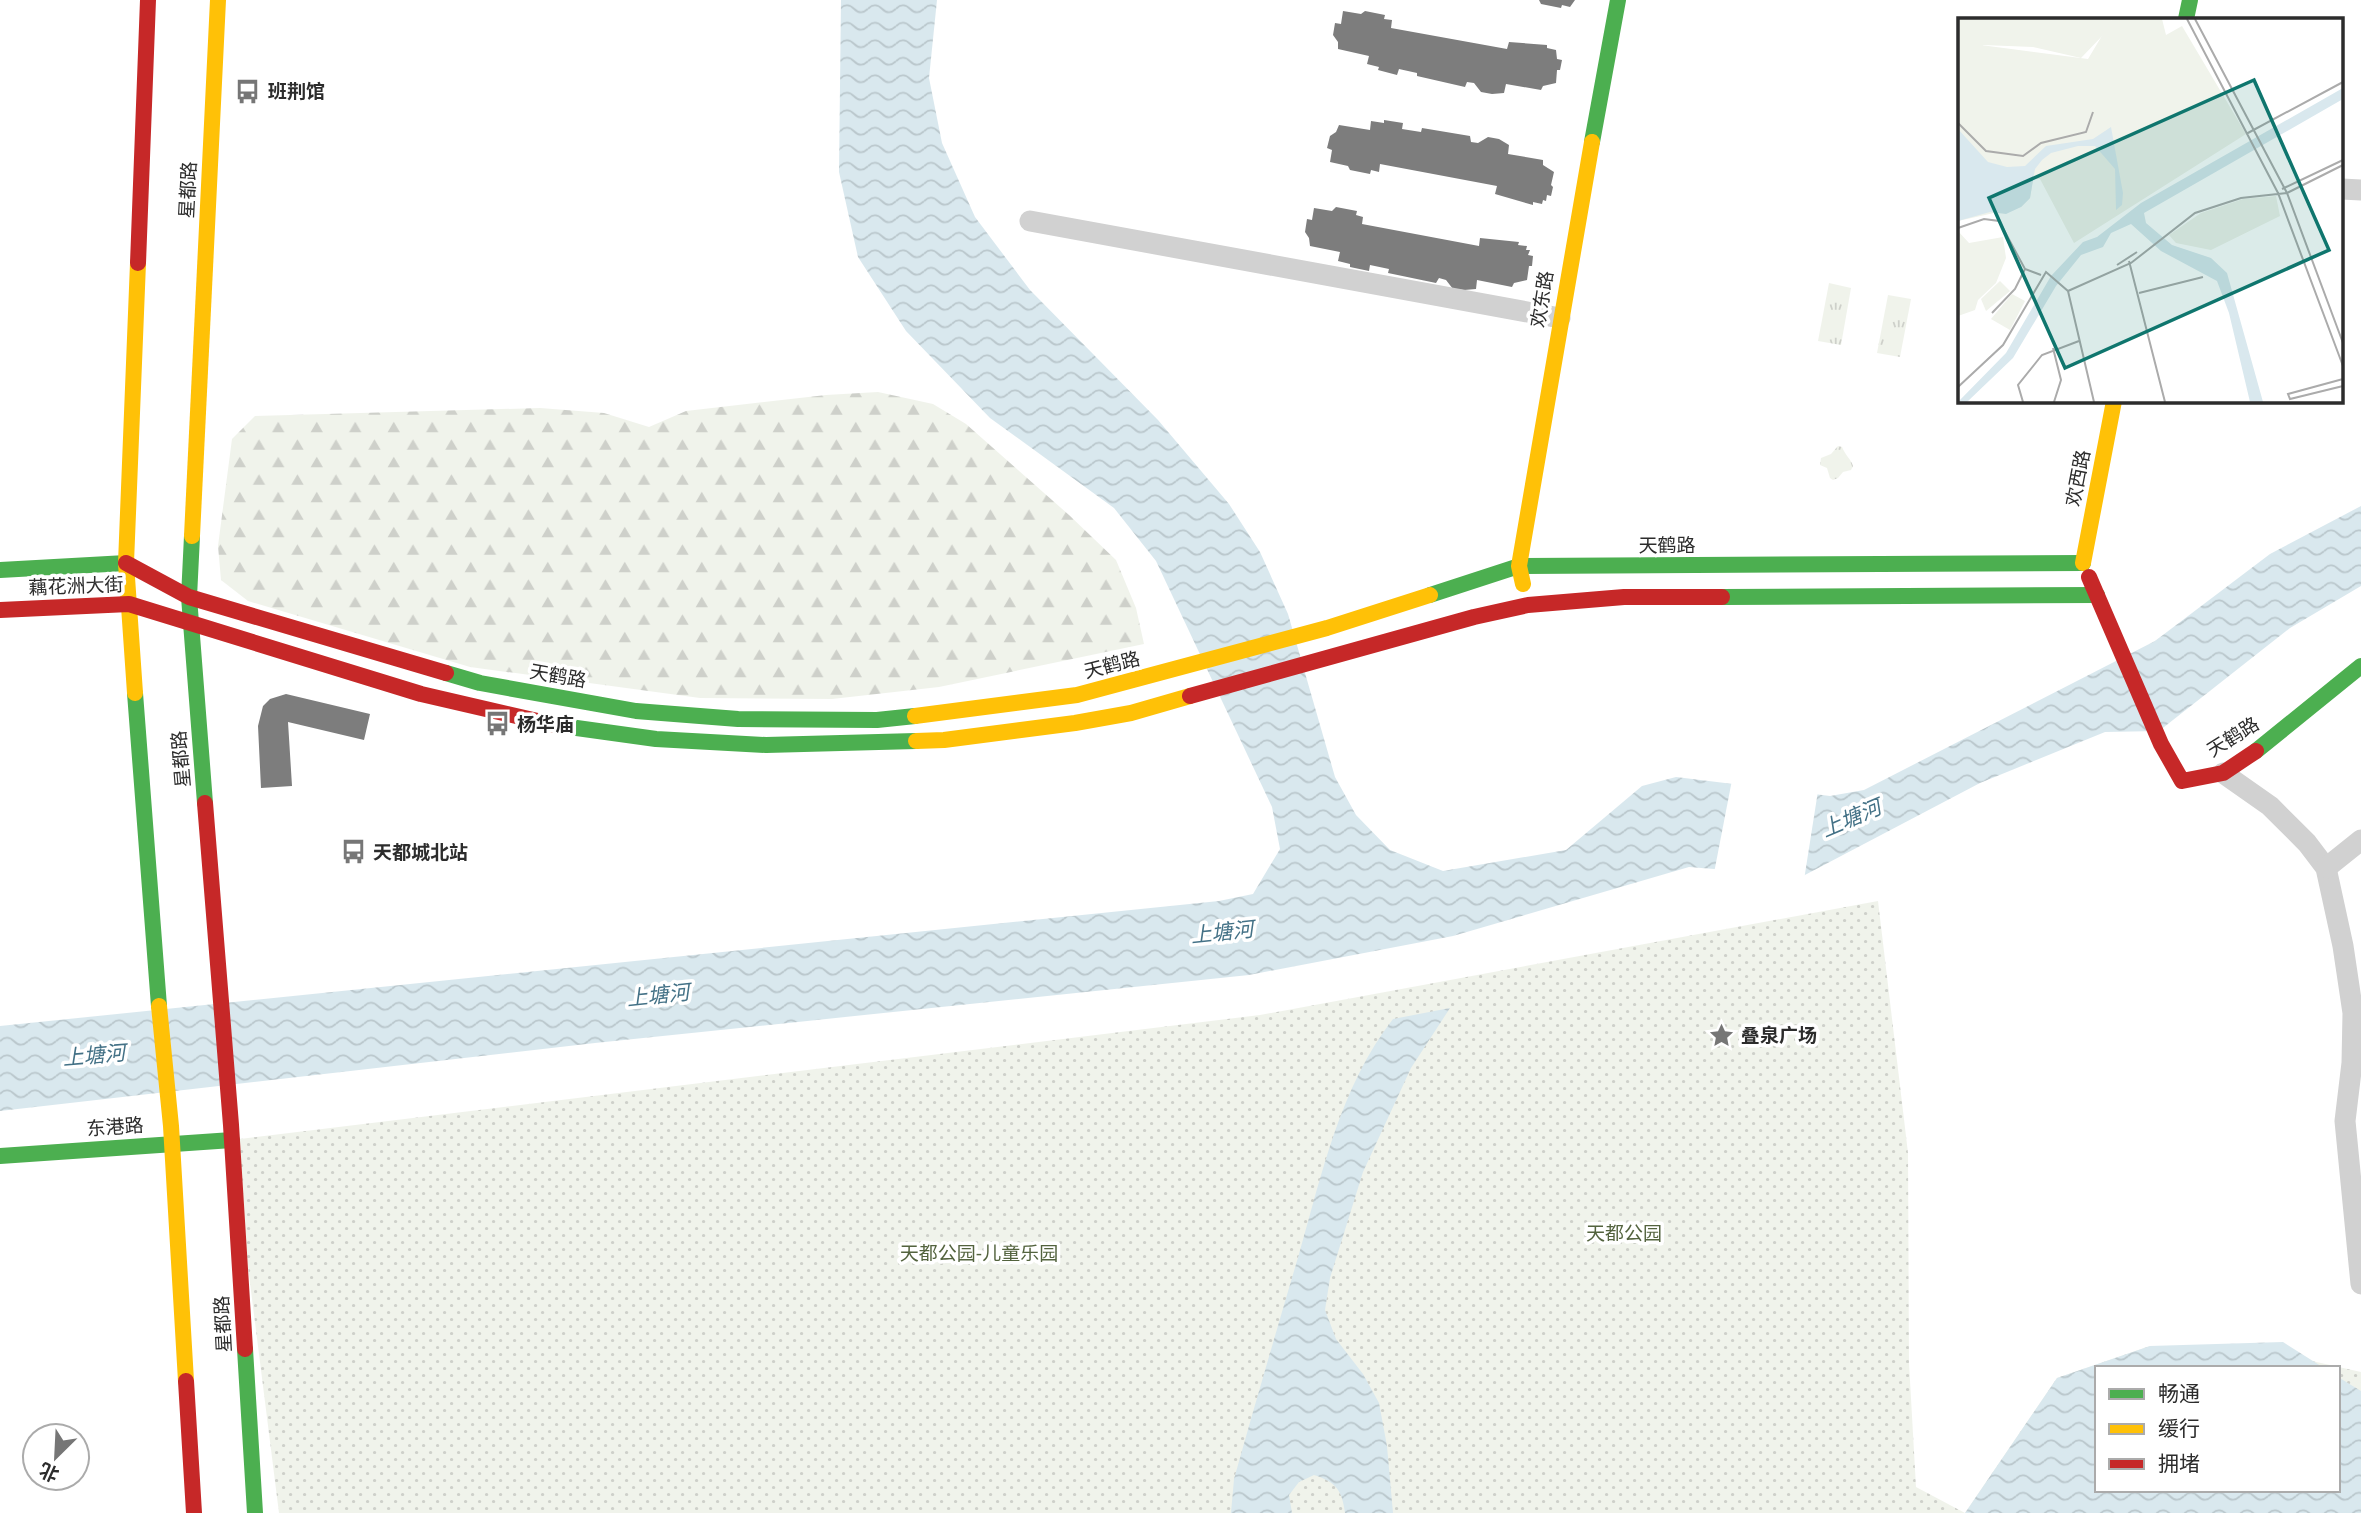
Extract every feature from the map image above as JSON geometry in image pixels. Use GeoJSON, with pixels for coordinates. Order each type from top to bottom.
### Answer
{"type":"FeatureCollection","features":[{"type":"Feature","properties":{"kind":"main road","name":"星都路"},"geometry":{"type":"LineString","coordinates":[[148,0],[126,563],[156,975],[171,1126],[194,1513]]}},
{"type":"Feature","properties":{"kind":"main road","name":"星都路"},"geometry":{"type":"LineString","coordinates":[[218,0],[189,597],[232,1132],[255,1513]]}},
{"type":"Feature","properties":{"kind":"main road","name":"欢东路"},"geometry":{"type":"LineString","coordinates":[[1528,605],[1519,566],[1560,318],[1618,0]]}},
{"type":"Feature","properties":{"kind":"main road"},"geometry":{"type":"LineString","coordinates":[[2186,18],[2190,0]]}},
{"type":"Feature","properties":{"kind":"main road","name":"欢西路"},"geometry":{"type":"LineString","coordinates":[[2083,563],[2114,402]]}},
{"type":"Feature","properties":{"kind":"main road","name":"藕花洲大街"},"geometry":{"type":"LineString","coordinates":[[0,570],[126,563]]}},
{"type":"Feature","properties":{"kind":"main road","name":"天鹤路"},"geometry":{"type":"LineString","coordinates":[[126,563],[189,597],[480,683],[649,712],[738,719],[877,720],[1077,695],[1328,628],[1519,566],[2083,563],[2161,744],[2182,781],[2223,773],[2258,749],[2361,666]]}},
{"type":"Feature","properties":{"kind":"main road"},"geometry":{"type":"LineString","coordinates":[[191,624],[453,703],[566,727],[656,739],[765,745],[944,740],[1131,713],[1340,653],[1528,605],[1625,597],[2097,595]]}},
{"type":"Feature","properties":{"kind":"main road","name":"藕花洲大街"},"geometry":{"type":"LineString","coordinates":[[0,610],[129,604],[191,624]]}},
{"type":"Feature","properties":{"kind":"main road","name":"东港路"},"geometry":{"type":"LineString","coordinates":[[0,1156],[172,1144],[232,1132]]}},
{"type":"Feature","properties":{"kind":"street"},"geometry":{"type":"LineString","coordinates":[[1030,221],[1560,318]]}},
{"type":"Feature","properties":{"kind":"street"},"geometry":{"type":"LineString","coordinates":[[2223,773],[2270,806],[2307,843],[2326,868],[2343,946],[2353,1013],[2353,1063],[2345,1121],[2361,1284]]}},
{"type":"Feature","properties":{"kind":"street"},"geometry":{"type":"LineString","coordinates":[[2326,868],[2361,840]]}},
{"type":"Feature","properties":{"kind":"green space"},"geometry":{"type":"Polygon","coordinates":[[[1829,283],[1851,288],[1841,345],[1818,341],[1829,283]]]}},
{"type":"Feature","properties":{"kind":"green space"},"geometry":{"type":"Polygon","coordinates":[[[1888,295],[1911,299],[1900,357],[1877,353],[1888,295]]]}},
{"type":"Feature","properties":{"kind":"green space"},"geometry":{"type":"Polygon","coordinates":[[[878,392],[933,404],[966,424],[1069,515],[1116,560],[1136,608],[1144,644],[939,687],[832,699],[700,698],[470,667],[248,601],[221,580],[218,546],[232,439],[255,416],[540,408],[604,413],[649,427],[686,411],[826,395],[878,392]]]}},
{"type":"Feature","properties":{"kind":"green space"},"geometry":{"type":"Polygon","coordinates":[[[1838,446],[1842,447],[1853,466],[1851,470],[1843,472],[1833,480],[1827,468],[1820,465],[1821,458],[1831,454],[1838,446]]]}},
{"type":"Feature","properties":{"kind":"green space","name":"天都公园"},"geometry":{"type":"Polygon","coordinates":[[[1878,901],[1908,1153],[1909,1363],[1916,1487],[1965,1513],[279,1513],[232,1140],[1260,1015],[1878,901]]]}},
{"type":"Feature","properties":{"kind":"green space"},"geometry":{"type":"Polygon","coordinates":[[[2150,1346],[2312,1361],[2334,1366],[2095,1366],[2095,1492],[2340,1492],[2340,1367],[2361,1372],[2361,1513],[1965,1513],[2057,1378],[2150,1346]]]}},
{"type":"Feature","properties":{"kind":"water","name":"上塘河"},"geometry":{"type":"Polygon","coordinates":[[[841,0],[937,0],[929,78],[942,143],[975,217],[1030,290],[1158,420],[1229,504],[1260,552],[1288,614],[1335,777],[1356,815],[1390,850],[1443,871],[1566,850],[1642,786],[1676,777],[1830,796],[1864,790],[2155,641],[2270,554],[2361,506],[2361,586],[2290,628],[2159,731],[2105,732],[1980,783],[1803,876],[1689,867],[1453,936],[1249,975],[595,1043],[0,1111],[0,1026],[1219,901],[1253,894],[1280,849],[1272,807],[1156,561],[1114,508],[990,418],[906,331],[858,257],[839,172],[841,0]]]}},
{"type":"Feature","properties":{"kind":"water"},"geometry":{"type":"Polygon","coordinates":[[[1450,1008],[1411,1068],[1363,1172],[1330,1278],[1325,1310],[1336,1339],[1363,1374],[1379,1403],[1387,1446],[1393,1513],[1345,1513],[1337,1488],[1314,1475],[1299,1482],[1289,1495],[1292,1513],[1231,1513],[1234,1479],[1325,1162],[1346,1102],[1359,1073],[1393,1019],[1450,1008]]]}},
{"type":"Feature","properties":{"kind":"water"},"geometry":{"type":"Polygon","coordinates":[[[2283,1342],[2321,1366],[2095,1366],[2095,1492],[2340,1492],[2340,1378],[2361,1391],[2361,1513],[1965,1513],[2057,1378],[2150,1346],[2283,1342]]]}},
{"type":"Feature","properties":{"kind":"pier"},"geometry":{"type":"Polygon","coordinates":[[[1732,780],[1818,791],[1804,880],[1714,873],[1732,780]]]}},
{"type":"Feature","properties":{"kind":"building"},"geometry":{"type":"Polygon","coordinates":[[[1539,0],[1575,0],[1570,7],[1562,5],[1561,8],[1541,4],[1539,0]]]}},
{"type":"Feature","properties":{"kind":"building"},"geometry":{"type":"Polygon","coordinates":[[[1343,11],[1385,15],[1384,19],[1392,20],[1391,28],[1507,49],[1509,42],[1547,45],[1547,48],[1556,50],[1557,59],[1562,60],[1560,70],[1557,70],[1556,83],[1543,86],[1541,90],[1506,84],[1504,93],[1492,94],[1481,92],[1474,83],[1467,82],[1465,87],[1399,69],[1397,75],[1378,70],[1379,67],[1367,64],[1369,56],[1338,49],[1338,42],[1333,35],[1335,23],[1341,24],[1343,11]]]}},
{"type":"Feature","properties":{"kind":"building"},"geometry":{"type":"Polygon","coordinates":[[[1384,120],[1403,123],[1402,129],[1421,132],[1422,128],[1470,136],[1471,142],[1478,143],[1488,137],[1499,139],[1509,145],[1508,154],[1543,160],[1543,165],[1554,172],[1551,196],[1547,195],[1542,204],[1533,202],[1533,205],[1495,194],[1497,186],[1380,164],[1379,172],[1371,170],[1370,174],[1330,162],[1332,150],[1327,148],[1330,136],[1336,132],[1339,125],[1370,130],[1371,121],[1384,123],[1384,120]]]}},
{"type":"Feature","properties":{"kind":"building"},"geometry":{"type":"Polygon","coordinates":[[[1336,207],[1357,211],[1356,215],[1363,217],[1362,224],[1479,246],[1480,238],[1519,242],[1518,245],[1527,246],[1526,250],[1530,250],[1528,255],[1533,256],[1532,266],[1529,266],[1527,280],[1514,283],[1512,287],[1477,280],[1476,289],[1464,290],[1453,289],[1446,280],[1439,278],[1436,283],[1388,273],[1389,269],[1370,265],[1369,271],[1350,267],[1350,264],[1338,261],[1340,252],[1310,246],[1305,232],[1307,219],[1312,220],[1314,208],[1332,211],[1336,207]]]}},
{"type":"Feature","properties":{"kind":"building"},"geometry":{"type":"Polygon","coordinates":[[[286,694],[370,714],[364,740],[288,722],[292,786],[261,788],[258,726],[263,706],[270,699],[286,694]]]}},
{"type":"Feature","properties":{"kind":"traffic: fast"},"geometry":{"type":"LineString","coordinates":[[1592,142],[1618,0]]}},
{"type":"Feature","properties":{"kind":"traffic: fast"},"geometry":{"type":"LineString","coordinates":[[2186,18],[2190,0]]}},
{"type":"Feature","properties":{"kind":"traffic: fast"},"geometry":{"type":"LineString","coordinates":[[192,536],[189,597],[205,803]]}},
{"type":"Feature","properties":{"kind":"traffic: fast"},"geometry":{"type":"LineString","coordinates":[[0,570],[126,563]]}},
{"type":"Feature","properties":{"kind":"traffic: fast"},"geometry":{"type":"LineString","coordinates":[[1430,595],[1519,566],[2083,563]]}},
{"type":"Feature","properties":{"kind":"traffic: fast"},"geometry":{"type":"LineString","coordinates":[[1722,597],[2097,595]]}},
{"type":"Feature","properties":{"kind":"traffic: fast"},"geometry":{"type":"LineString","coordinates":[[2256,751],[2361,666]]}},
{"type":"Feature","properties":{"kind":"traffic: fast"},"geometry":{"type":"LineString","coordinates":[[446,673],[480,683],[636,711],[738,719],[877,720],[915,716]]}},
{"type":"Feature","properties":{"kind":"traffic: fast"},"geometry":{"type":"LineString","coordinates":[[135,693],[159,1006]]}},
{"type":"Feature","properties":{"kind":"traffic: fast"},"geometry":{"type":"LineString","coordinates":[[555,725],[656,739],[766,745],[916,741]]}},
{"type":"Feature","properties":{"kind":"traffic: fast"},"geometry":{"type":"LineString","coordinates":[[0,1156],[232,1140]]}},
{"type":"Feature","properties":{"kind":"traffic: fast"},"geometry":{"type":"LineString","coordinates":[[245,1349],[255,1513]]}},
{"type":"Feature","properties":{"kind":"traffic: slow"},"geometry":{"type":"LineString","coordinates":[[192,536],[218,0]]}},
{"type":"Feature","properties":{"kind":"traffic: slow"},"geometry":{"type":"LineString","coordinates":[[1523,584],[1519,566],[1592,142]]}},
{"type":"Feature","properties":{"kind":"traffic: slow"},"geometry":{"type":"LineString","coordinates":[[135,693],[126,563],[138,263]]}},
{"type":"Feature","properties":{"kind":"traffic: slow"},"geometry":{"type":"LineString","coordinates":[[2083,563],[2114,402]]}},
{"type":"Feature","properties":{"kind":"traffic: slow"},"geometry":{"type":"LineString","coordinates":[[915,716],[1077,695],[1327,628],[1430,595]]}},
{"type":"Feature","properties":{"kind":"traffic: slow"},"geometry":{"type":"LineString","coordinates":[[916,741],[944,740],[1075,723],[1131,713],[1190,696]]}},
{"type":"Feature","properties":{"kind":"traffic: slow"},"geometry":{"type":"LineString","coordinates":[[159,1006],[171,1126],[186,1381]]}},
{"type":"Feature","properties":{"kind":"traffic: jam"},"geometry":{"type":"LineString","coordinates":[[138,263],[148,0]]}},
{"type":"Feature","properties":{"kind":"traffic: jam"},"geometry":{"type":"LineString","coordinates":[[126,563],[189,597],[446,673]]}},
{"type":"Feature","properties":{"kind":"traffic: jam"},"geometry":{"type":"LineString","coordinates":[[2089,577],[2161,744],[2182,781],[2223,773],[2256,751]]}},
{"type":"Feature","properties":{"kind":"traffic: jam"},"geometry":{"type":"LineString","coordinates":[[1190,696],[1474,617],[1528,605],[1624,597],[1722,597]]}},
{"type":"Feature","properties":{"kind":"traffic: jam"},"geometry":{"type":"LineString","coordinates":[[0,610],[129,604],[421,694],[555,725]]}},
{"type":"Feature","properties":{"kind":"traffic: jam"},"geometry":{"type":"LineString","coordinates":[[205,803],[231,1125],[245,1349]]}},
{"type":"Feature","properties":{"kind":"traffic: jam"},"geometry":{"type":"LineString","coordinates":[[186,1381],[194,1513]]}},
{"type":"Feature","properties":{"kind":"place","name":"班荆馆"},"geometry":{"type":"Point","coordinates":[248,91]}},
{"type":"Feature","properties":{"kind":"place","name":"杨华庙"},"geometry":{"type":"Point","coordinates":[497,724]}},
{"type":"Feature","properties":{"kind":"place","name":"天都城北站"},"geometry":{"type":"Point","coordinates":[353,852]}},
{"type":"Feature","properties":{"kind":"place","name":"叠泉广场"},"geometry":{"type":"Point","coordinates":[1721,1035]}},
{"type":"Feature","properties":{"kind":"park label","name":"天都公园-儿童乐园"},"geometry":{"type":"Point","coordinates":[979,1253]}}]}
